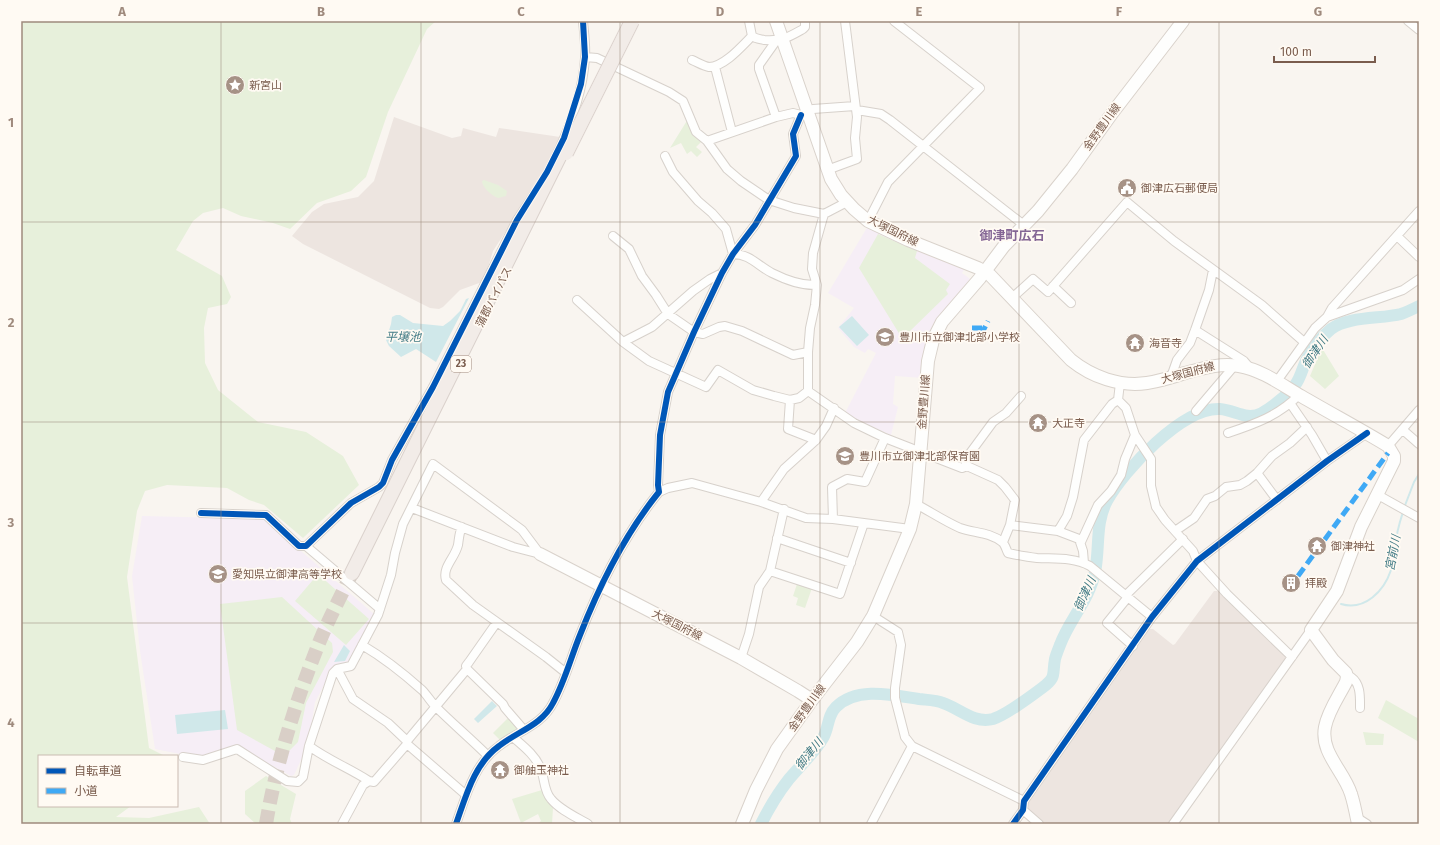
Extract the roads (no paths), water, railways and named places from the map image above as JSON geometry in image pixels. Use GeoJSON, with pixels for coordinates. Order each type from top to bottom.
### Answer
{"type":"FeatureCollection","features":[{"type":"Feature","properties":{"kind":"highway","name":"蒲郡バイパス"},"geometry":{"type":"LineString","coordinates":[[354,573],[628,21]]}},
{"type":"Feature","properties":{"kind":"highway","name":"蒲郡バイパス"},"geometry":{"type":"LineString","coordinates":[[564,152],[632,21]]}},
{"type":"Feature","properties":{"kind":"main road","name":"大塚国府線"},"geometry":{"type":"LineString","coordinates":[[776,21],[779,40],[804,113],[827,170],[835,187],[847,202],[868,221],[908,240],[984,271],[994,279],[1078,366],[1094,375],[1120,383],[1138,384],[1158,381],[1209,366],[1226,364],[1235,365],[1251,369],[1277,381],[1388,446]]}},
{"type":"Feature","properties":{"kind":"main road","name":"金野豊川線"},"geometry":{"type":"LineString","coordinates":[[742,824],[756,790],[777,748],[857,642],[873,616],[910,530],[916,504],[926,372],[933,340],[942,322],[1004,246],[1025,226],[1072,169],[1113,112],[1183,21]]}},
{"type":"Feature","properties":{"kind":"main road"},"geometry":{"type":"LineString","coordinates":[[1357,821],[1351,794],[1328,752],[1324,736],[1328,716],[1346,682],[1347,677],[1346,673],[1333,660],[1311,630],[1337,591],[1361,527],[1394,461],[1394,456],[1388,446]]}},
{"type":"Feature","properties":{"kind":"main road","name":"大塚国府線"},"geometry":{"type":"LineString","coordinates":[[540,554],[741,658],[812,700]]}},
{"type":"Feature","properties":{"kind":"street"},"geometry":{"type":"LineString","coordinates":[[306,546],[351,503],[379,487],[383,483],[392,460],[433,387],[517,220],[547,172],[561,144],[571,118],[581,84],[585,57],[583,21]]}},
{"type":"Feature","properties":{"kind":"street"},"geometry":{"type":"LineString","coordinates":[[749,21],[752,36],[756,39],[779,40]]}},
{"type":"Feature","properties":{"kind":"street"},"geometry":{"type":"LineString","coordinates":[[776,117],[759,65],[779,40],[803,29],[805,26],[805,21]]}},
{"type":"Feature","properties":{"kind":"street"},"geometry":{"type":"LineString","coordinates":[[827,170],[857,159],[855,138],[857,117],[845,21]]}},
{"type":"Feature","properties":{"kind":"street"},"geometry":{"type":"LineString","coordinates":[[868,221],[888,182],[980,88],[894,21]]}},
{"type":"Feature","properties":{"kind":"street"},"geometry":{"type":"LineString","coordinates":[[1408,21],[1419,30]]}},
{"type":"Feature","properties":{"kind":"street"},"geometry":{"type":"LineString","coordinates":[[692,60],[707,66],[715,67],[727,60],[752,36]]}},
{"type":"Feature","properties":{"kind":"street"},"geometry":{"type":"LineString","coordinates":[[585,57],[597,58],[669,92],[683,101],[696,132],[707,141],[727,169],[741,181],[769,200],[794,208],[824,214],[847,202]]}},
{"type":"Feature","properties":{"kind":"street"},"geometry":{"type":"LineString","coordinates":[[715,67],[732,132]]}},
{"type":"Feature","properties":{"kind":"street"},"geometry":{"type":"LineString","coordinates":[[707,141],[776,117],[804,113],[813,109],[856,108],[881,114],[1025,226]]}},
{"type":"Feature","properties":{"kind":"street"},"geometry":{"type":"LineString","coordinates":[[659,492],[658,485],[662,418],[668,392],[722,273],[733,254],[755,225],[796,156],[793,134],[804,113]]}},
{"type":"Feature","properties":{"kind":"street"},"geometry":{"type":"LineString","coordinates":[[665,156],[673,172],[698,201],[712,213],[726,229],[733,254]]}},
{"type":"Feature","properties":{"kind":"street"},"geometry":{"type":"LineString","coordinates":[[1012,298],[1033,279],[1048,292],[1127,202],[1174,241],[1262,305],[1304,342]]}},
{"type":"Feature","properties":{"kind":"street"},"geometry":{"type":"LineString","coordinates":[[1277,381],[1315,328],[1327,317],[1332,308],[1419,211]]}},
{"type":"Feature","properties":{"kind":"street"},"geometry":{"type":"LineString","coordinates":[[808,392],[808,352],[810,328],[815,305],[817,285],[812,269],[813,253],[824,214]]}},
{"type":"Feature","properties":{"kind":"street"},"geometry":{"type":"LineString","coordinates":[[613,236],[628,249],[642,276],[668,314],[694,332],[703,334],[725,326],[742,331],[793,355],[808,352]]}},
{"type":"Feature","properties":{"kind":"street"},"geometry":{"type":"LineString","coordinates":[[1397,236],[1419,257]]}},
{"type":"Feature","properties":{"kind":"street"},"geometry":{"type":"LineString","coordinates":[[733,254],[742,254],[771,273],[789,281],[806,286],[817,285]]}},
{"type":"Feature","properties":{"kind":"street"},"geometry":{"type":"LineString","coordinates":[[1171,377],[1177,360],[1190,343],[1209,290],[1213,270]]}},
{"type":"Feature","properties":{"kind":"street"},"geometry":{"type":"LineString","coordinates":[[623,342],[652,327],[693,291],[710,279],[722,273]]}},
{"type":"Feature","properties":{"kind":"street"},"geometry":{"type":"LineString","coordinates":[[1327,317],[1403,290],[1419,279]]}},
{"type":"Feature","properties":{"kind":"street"},"geometry":{"type":"LineString","coordinates":[[1053,286],[1071,303]]}},
{"type":"Feature","properties":{"kind":"street"},"geometry":{"type":"LineString","coordinates":[[577,300],[623,342],[649,361],[706,387],[718,370],[753,390],[790,400],[799,398],[808,392]]}},
{"type":"Feature","properties":{"kind":"street"},"geometry":{"type":"LineString","coordinates":[[1195,330],[1244,361],[1251,369]]}},
{"type":"Feature","properties":{"kind":"street"},"geometry":{"type":"LineString","coordinates":[[1196,411],[1235,365]]}},
{"type":"Feature","properties":{"kind":"street"},"geometry":{"type":"LineString","coordinates":[[1058,531],[1067,516],[1073,497],[1084,440],[1112,404],[1118,400],[1120,383]]}},
{"type":"Feature","properties":{"kind":"street"},"geometry":{"type":"LineString","coordinates":[[1228,433],[1252,425],[1281,411],[1290,404],[1294,391]]}},
{"type":"Feature","properties":{"kind":"street"},"geometry":{"type":"LineString","coordinates":[[808,392],[817,399],[834,408],[843,417],[885,438],[962,468],[967,466],[998,480],[1005,486],[1015,500],[1010,525],[1003,542]]}},
{"type":"Feature","properties":{"kind":"street"},"geometry":{"type":"LineString","coordinates":[[967,466],[965,460],[993,422],[1006,413],[1021,396]]}},
{"type":"Feature","properties":{"kind":"street"},"geometry":{"type":"LineString","coordinates":[[790,400],[788,429],[816,440]]}},
{"type":"Feature","properties":{"kind":"street"},"geometry":{"type":"LineString","coordinates":[[1118,400],[1126,408],[1135,435],[1150,459],[1150,486],[1156,507],[1193,551],[1197,561],[1227,594],[1292,657]]}},
{"type":"Feature","properties":{"kind":"street"},"geometry":{"type":"LineString","coordinates":[[1290,404],[1307,427],[1327,461]]}},
{"type":"Feature","properties":{"kind":"street"},"geometry":{"type":"LineString","coordinates":[[761,502],[784,470],[816,440],[826,426],[834,408]]}},
{"type":"Feature","properties":{"kind":"street"},"geometry":{"type":"LineString","coordinates":[[1388,446],[1419,410]]}},
{"type":"Feature","properties":{"kind":"street"},"geometry":{"type":"LineString","coordinates":[[1175,531],[1194,518],[1207,499],[1215,496],[1226,487],[1240,485],[1257,473],[1272,456],[1290,443],[1307,427]]}},
{"type":"Feature","properties":{"kind":"street"},"geometry":{"type":"LineString","coordinates":[[1403,430],[1419,444]]}},
{"type":"Feature","properties":{"kind":"street"},"geometry":{"type":"LineString","coordinates":[[1013,824],[1152,617],[1197,561],[1327,461],[1367,433]]}},
{"type":"Feature","properties":{"kind":"street"},"geometry":{"type":"LineString","coordinates":[[1080,542],[1098,505],[1111,491],[1121,475],[1125,459],[1135,435]]}},
{"type":"Feature","properties":{"kind":"street"},"geometry":{"type":"LineString","coordinates":[[833,518],[832,487],[847,479],[865,482],[885,438]]}},
{"type":"Feature","properties":{"kind":"street"},"geometry":{"type":"LineString","coordinates":[[183,757],[202,760],[238,749],[287,781],[298,782],[303,777],[309,746],[333,673],[337,669],[351,666],[380,609],[391,575],[403,524],[434,464],[522,530],[540,554]]}},
{"type":"Feature","properties":{"kind":"street"},"geometry":{"type":"LineString","coordinates":[[1257,473],[1277,500]]}},
{"type":"Feature","properties":{"kind":"street"},"geometry":{"type":"LineString","coordinates":[[456,824],[475,775],[488,756],[499,746],[536,724],[549,711],[608,571],[630,533],[659,492],[668,488],[692,483],[784,509],[806,518],[833,518],[910,530]]}},
{"type":"Feature","properties":{"kind":"street"},"geometry":{"type":"LineString","coordinates":[[1378,495],[1419,518]]}},
{"type":"Feature","properties":{"kind":"street"},"geometry":{"type":"LineString","coordinates":[[916,504],[932,512],[943,520],[962,528],[986,534],[1003,542],[1008,553],[1035,558],[1071,559],[1084,563],[1090,566],[1152,617]]}},
{"type":"Feature","properties":{"kind":"street"},"geometry":{"type":"LineString","coordinates":[[412,508],[513,547],[540,554]]}},
{"type":"Feature","properties":{"kind":"street"},"geometry":{"type":"LineString","coordinates":[[741,658],[759,587],[770,571],[784,509]]}},
{"type":"Feature","properties":{"kind":"street"},"geometry":{"type":"LineString","coordinates":[[201,514],[266,515],[299,546],[306,546],[380,609]]}},
{"type":"Feature","properties":{"kind":"street"},"geometry":{"type":"LineString","coordinates":[[770,571],[840,594],[864,523]]}},
{"type":"Feature","properties":{"kind":"street"},"geometry":{"type":"LineString","coordinates":[[1010,525],[1058,531],[1079,539],[1084,563]]}},
{"type":"Feature","properties":{"kind":"street"},"geometry":{"type":"LineString","coordinates":[[462,527],[458,536],[457,546],[446,569],[446,580],[473,605],[566,673]]}},
{"type":"Feature","properties":{"kind":"street"},"geometry":{"type":"LineString","coordinates":[[777,538],[851,562]]}},
{"type":"Feature","properties":{"kind":"street"},"geometry":{"type":"LineString","coordinates":[[1133,646],[1106,623],[1127,596],[1182,539]]}},
{"type":"Feature","properties":{"kind":"street"},"geometry":{"type":"LineString","coordinates":[[873,616],[898,632],[901,645],[895,698],[905,737],[912,746],[1024,806],[1039,824]]}},
{"type":"Feature","properties":{"kind":"street"},"geometry":{"type":"LineString","coordinates":[[309,746],[322,756],[344,766],[369,781],[374,782],[467,669],[466,666],[497,622]]}},
{"type":"Feature","properties":{"kind":"street"},"geometry":{"type":"LineString","coordinates":[[1173,824],[1311,630]]}},
{"type":"Feature","properties":{"kind":"street"},"geometry":{"type":"LineString","coordinates":[[362,645],[386,660],[423,692],[435,706],[471,738],[488,756]]}},
{"type":"Feature","properties":{"kind":"street"},"geometry":{"type":"LineString","coordinates":[[337,669],[353,699],[388,723],[466,795]]}},
{"type":"Feature","properties":{"kind":"street"},"geometry":{"type":"LineString","coordinates":[[467,669],[502,704],[524,730]]}},
{"type":"Feature","properties":{"kind":"street"},"geometry":{"type":"LineString","coordinates":[[1347,677],[1351,676],[1357,682],[1360,708]]}},
{"type":"Feature","properties":{"kind":"street"},"geometry":{"type":"LineString","coordinates":[[513,737],[532,754],[540,767],[550,798],[557,805],[588,824]]}},
{"type":"Feature","properties":{"kind":"street"},"geometry":{"type":"LineString","coordinates":[[871,824],[912,746]]}},
{"type":"Feature","properties":{"kind":"street"},"geometry":{"type":"LineString","coordinates":[[342,824],[363,785],[369,781]]}},
{"type":"Feature","properties":{"kind":"street"},"geometry":{"type":"LineString","coordinates":[[1357,821],[1367,824]]}},
{"type":"Feature","properties":{"kind":"water","name":"平壌池"},"geometry":{"type":"Polygon","coordinates":[[[469,298],[436,362],[416,349],[401,357],[389,346],[386,340],[392,317],[400,315],[413,323],[443,326],[460,311],[466,299],[469,298]]]}},
{"type":"Feature","properties":{"kind":"water"},"geometry":{"type":"Polygon","coordinates":[[[852,316],[869,335],[857,346],[839,327],[852,316]]]}},
{"type":"Feature","properties":{"kind":"water"},"geometry":{"type":"Polygon","coordinates":[[[344,645],[350,651],[345,661],[334,662],[344,645]]]}},
{"type":"Feature","properties":{"kind":"water"},"geometry":{"type":"Polygon","coordinates":[[[492,701],[497,706],[478,723],[474,719],[492,701]]]}},
{"type":"Feature","properties":{"kind":"water"},"geometry":{"type":"Polygon","coordinates":[[[225,710],[228,729],[177,734],[175,715],[225,710]]]}},
{"type":"Feature","properties":{"kind":"waterway","name":"御津川"},"geometry":{"type":"LineString","coordinates":[[761,824],[785,784],[820,743],[825,734],[833,711],[845,700],[854,696],[865,694],[887,694],[940,702],[949,705],[967,715],[986,720],[993,719],[1004,714],[1042,688],[1052,678],[1055,659],[1060,645],[1089,591],[1095,572],[1099,527],[1103,509],[1115,488],[1140,458],[1172,429],[1189,418],[1205,411],[1220,409],[1246,416],[1262,413],[1284,397],[1295,385],[1300,377],[1307,358],[1313,349],[1327,332],[1338,325],[1355,320],[1393,316],[1419,306]]}},
{"type":"Feature","properties":{"kind":"waterway","name":"宮前川"},"geometry":{"type":"LineString","coordinates":[[1404,508],[1414,482],[1419,474]]}},
{"type":"Feature","properties":{"kind":"waterway","name":"宮前川"},"geometry":{"type":"LineString","coordinates":[[1341,604],[1358,605],[1366,602],[1372,598],[1384,585],[1393,565],[1397,534],[1403,512]]}},
{"type":"Feature","properties":{"kind":"tunnel"},"geometry":{"type":"LineString","coordinates":[[266,824],[275,779],[287,734],[301,691],[329,619],[352,573]]}},
{"type":"Feature","properties":{"kind":"place","name":"新宮山"},"geometry":{"type":"Point","coordinates":[235,85]}},
{"type":"Feature","properties":{"kind":"place","name":"御津広石郵便局"},"geometry":{"type":"Point","coordinates":[1127,188]}},
{"type":"Feature","properties":{"kind":"place","name":"豊川市立御津北部小学校"},"geometry":{"type":"Point","coordinates":[885,337]}},
{"type":"Feature","properties":{"kind":"place","name":"海音寺"},"geometry":{"type":"Point","coordinates":[1135,343]}},
{"type":"Feature","properties":{"kind":"place","name":"大正寺"},"geometry":{"type":"Point","coordinates":[1038,423]}},
{"type":"Feature","properties":{"kind":"place","name":"豊川市立御津北部保育園"},"geometry":{"type":"Point","coordinates":[845,456]}},
{"type":"Feature","properties":{"kind":"place","name":"御津神社"},"geometry":{"type":"Point","coordinates":[1317,546]}},
{"type":"Feature","properties":{"kind":"place","name":"愛知県立御津高等学校"},"geometry":{"type":"Point","coordinates":[218,574]}},
{"type":"Feature","properties":{"kind":"place","name":"拝殿"},"geometry":{"type":"Point","coordinates":[1291,583]}},
{"type":"Feature","properties":{"kind":"place","name":"御舳玉神社"},"geometry":{"type":"Point","coordinates":[500,770]}},
{"type":"Feature","properties":{"kind":"district","name":"御津町広石"},"geometry":{"type":"Point","coordinates":[1012,235]}}]}
